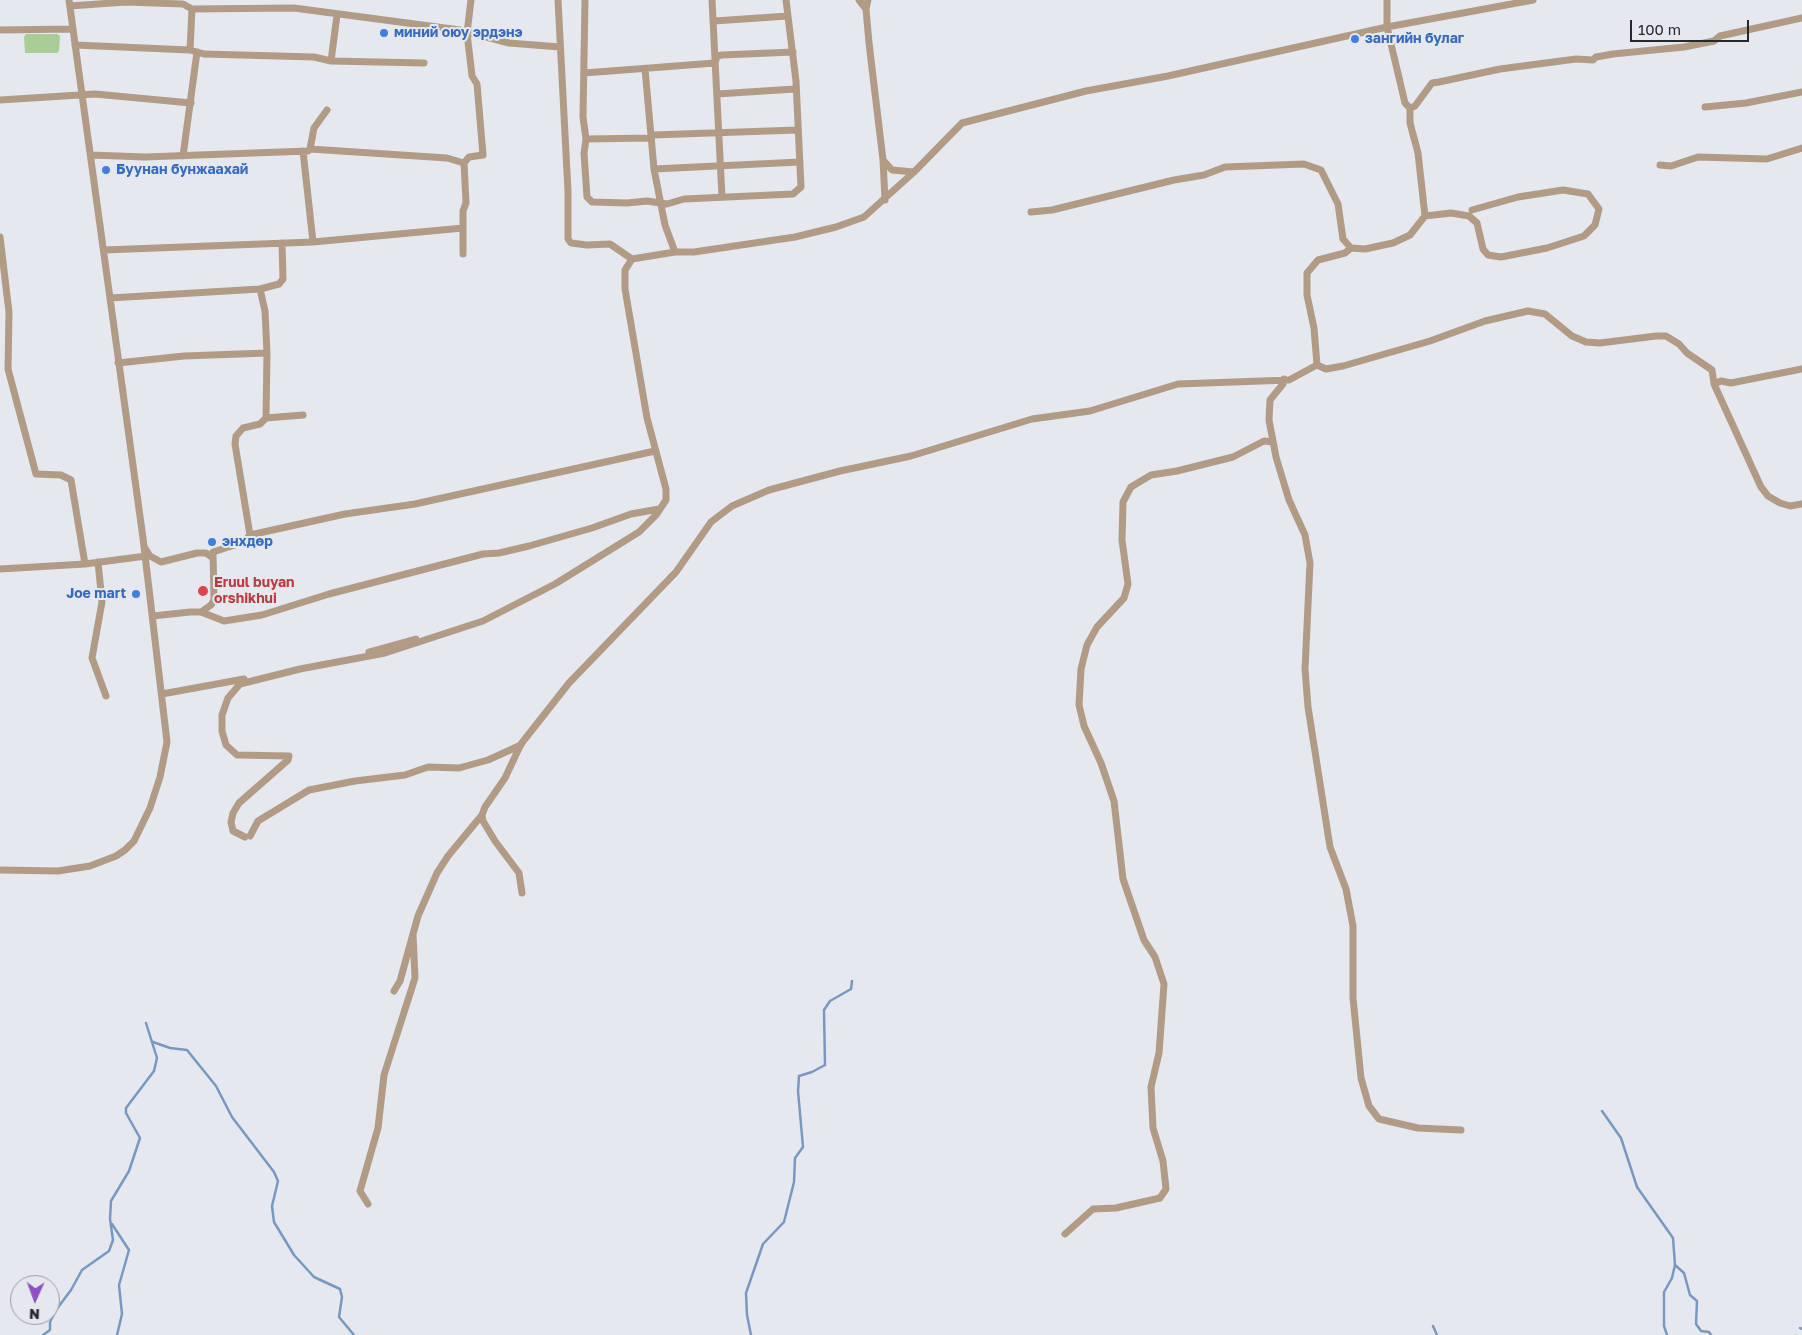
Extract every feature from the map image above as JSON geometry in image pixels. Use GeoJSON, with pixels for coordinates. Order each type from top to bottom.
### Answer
{"type":"FeatureCollection","features":[{"type":"Feature","properties":{"kind":"street"},"geometry":{"type":"LineString","coordinates":[[224,8],[225,0]]}},
{"type":"Feature","properties":{"kind":"street"},"geometry":{"type":"LineString","coordinates":[[463,254],[463,210],[466,203],[464,163],[468,157],[483,155],[484,148],[477,84],[472,76],[466,33],[472,0]]}},
{"type":"Feature","properties":{"kind":"street"},"geometry":{"type":"LineString","coordinates":[[558,0],[568,192],[568,239],[571,243],[579,244],[610,244],[632,258],[725,248],[836,227],[864,217],[886,200],[962,123],[1086,91],[1168,76],[1387,27],[1533,0]]}},
{"type":"Feature","properties":{"kind":"street"},"geometry":{"type":"LineString","coordinates":[[585,0],[583,117],[586,138],[585,179],[587,197],[592,202],[613,203],[646,200],[660,204],[722,197],[793,194],[801,187],[793,52],[786,0]]}},
{"type":"Feature","properties":{"kind":"street"},"geometry":{"type":"LineString","coordinates":[[712,0],[722,197]]}},
{"type":"Feature","properties":{"kind":"street"},"geometry":{"type":"LineString","coordinates":[[859,0],[866,9]]}},
{"type":"Feature","properties":{"kind":"street"},"geometry":{"type":"LineString","coordinates":[[868,0],[866,9],[886,200]]}},
{"type":"Feature","properties":{"kind":"street"},"geometry":{"type":"LineString","coordinates":[[1317,365],[1314,328],[1307,295],[1307,274],[1318,260],[1345,253],[1351,248],[1373,248],[1398,241],[1410,235],[1425,216],[1418,153],[1410,123],[1410,108],[1405,103],[1387,27],[1387,0]]}},
{"type":"Feature","properties":{"kind":"street"},"geometry":{"type":"LineString","coordinates":[[0,870],[58,871],[90,866],[116,856],[134,841],[150,808],[164,760],[167,742],[146,556],[69,3],[134,2],[183,4],[192,9],[294,8],[460,30],[509,44],[560,47]]}},
{"type":"Feature","properties":{"kind":"street"},"geometry":{"type":"LineString","coordinates":[[184,156],[191,103],[192,9]]}},
{"type":"Feature","properties":{"kind":"street"},"geometry":{"type":"LineString","coordinates":[[331,61],[337,15]]}},
{"type":"Feature","properties":{"kind":"street"},"geometry":{"type":"LineString","coordinates":[[714,21],[788,16]]}},
{"type":"Feature","properties":{"kind":"street"},"geometry":{"type":"LineString","coordinates":[[1410,108],[1415,106],[1432,83],[1500,69],[1576,59],[1593,60],[1596,57],[1613,54],[1714,41],[1720,36],[1802,18]]}},
{"type":"Feature","properties":{"kind":"street"},"geometry":{"type":"LineString","coordinates":[[0,30],[73,29]]}},
{"type":"Feature","properties":{"kind":"street"},"geometry":{"type":"LineString","coordinates":[[75,45],[314,57],[331,61],[424,63]]}},
{"type":"Feature","properties":{"kind":"street"},"geometry":{"type":"LineString","coordinates":[[584,73],[715,63],[718,56],[722,55],[793,52]]}},
{"type":"Feature","properties":{"kind":"street"},"geometry":{"type":"LineString","coordinates":[[645,69],[654,169],[660,204],[669,238],[676,252]]}},
{"type":"Feature","properties":{"kind":"street"},"geometry":{"type":"LineString","coordinates":[[718,94],[795,90]]}},
{"type":"Feature","properties":{"kind":"street"},"geometry":{"type":"LineString","coordinates":[[1705,107],[1746,103],[1802,92]]}},
{"type":"Feature","properties":{"kind":"street"},"geometry":{"type":"LineString","coordinates":[[0,100],[83,94],[191,103]]}},
{"type":"Feature","properties":{"kind":"street"},"geometry":{"type":"LineString","coordinates":[[313,242],[306,150],[314,128],[327,110]]}},
{"type":"Feature","properties":{"kind":"street"},"geometry":{"type":"LineString","coordinates":[[586,138],[650,138],[653,135],[797,130]]}},
{"type":"Feature","properties":{"kind":"street"},"geometry":{"type":"LineString","coordinates":[[1660,165],[1671,166],[1698,157],[1766,159],[1802,148]]}},
{"type":"Feature","properties":{"kind":"street"},"geometry":{"type":"LineString","coordinates":[[91,155],[145,158],[306,150],[447,158],[464,163]]}},
{"type":"Feature","properties":{"kind":"street"},"geometry":{"type":"LineString","coordinates":[[883,160],[892,170],[914,172]]}},
{"type":"Feature","properties":{"kind":"street"},"geometry":{"type":"LineString","coordinates":[[654,169],[800,162]]}},
{"type":"Feature","properties":{"kind":"street"},"geometry":{"type":"LineString","coordinates":[[1030,212],[1052,210],[1174,180],[1204,176],[1225,167],[1304,164],[1320,170],[1336,196],[1344,239],[1351,248]]}},
{"type":"Feature","properties":{"kind":"street"},"geometry":{"type":"LineString","coordinates":[[1425,216],[1451,213],[1469,216],[1477,223],[1483,249],[1488,255],[1501,257],[1547,248],[1584,236],[1594,224],[1599,209],[1588,194],[1563,190],[1518,197],[1472,210]]}},
{"type":"Feature","properties":{"kind":"street"},"geometry":{"type":"LineString","coordinates":[[104,250],[282,244],[463,228]]}},
{"type":"Feature","properties":{"kind":"street"},"geometry":{"type":"LineString","coordinates":[[0,237],[8,312],[8,369],[36,474],[61,475],[71,480],[85,564]]}},
{"type":"Feature","properties":{"kind":"street"},"geometry":{"type":"LineString","coordinates":[[110,298],[260,289],[279,284],[282,279],[282,244]]}},
{"type":"Feature","properties":{"kind":"street"},"geometry":{"type":"LineString","coordinates":[[521,744],[488,760],[459,768],[428,767],[405,775],[355,781],[309,790],[258,821],[247,836],[232,830],[233,813],[239,803],[288,760],[288,756],[237,755],[226,745],[222,731],[222,716],[228,698],[240,684],[300,669],[385,653],[493,616],[555,584],[639,532],[648,524],[659,509],[666,497],[662,470],[647,418],[625,289],[625,270],[632,258]]}},
{"type":"Feature","properties":{"kind":"street"},"geometry":{"type":"LineString","coordinates":[[260,289],[265,311],[267,352],[266,418]]}},
{"type":"Feature","properties":{"kind":"street"},"geometry":{"type":"LineString","coordinates":[[1317,365],[1326,369],[1343,366],[1485,322],[1528,311],[1545,314],[1572,336],[1586,342],[1600,343],[1647,336],[1666,336],[1712,370],[1714,384],[1760,487],[1768,496],[1780,503],[1790,506],[1802,504]]}},
{"type":"Feature","properties":{"kind":"street"},"geometry":{"type":"LineString","coordinates":[[118,363],[184,356],[267,352]]}},
{"type":"Feature","properties":{"kind":"street"},"geometry":{"type":"LineString","coordinates":[[394,991],[400,981],[418,916],[437,873],[448,856],[482,815],[485,806],[505,778],[521,744],[569,683],[676,572],[696,540],[711,522],[732,506],[769,490],[840,471],[911,456],[1032,419],[1090,411],[1178,384],[1290,380],[1317,365]]}},
{"type":"Feature","properties":{"kind":"street"},"geometry":{"type":"LineString","coordinates":[[1714,384],[1721,381],[1731,383],[1802,369]]}},
{"type":"Feature","properties":{"kind":"street"},"geometry":{"type":"LineString","coordinates":[[1284,379],[1283,384],[1270,400],[1269,420],[1289,500],[1300,522],[1308,549],[1310,580],[1305,669],[1308,707],[1330,847],[1343,881],[1354,926],[1353,998],[1355,1035],[1361,1078],[1368,1106],[1379,1119],[1397,1125],[1461,1130]]}},
{"type":"Feature","properties":{"kind":"street"},"geometry":{"type":"LineString","coordinates":[[250,535],[235,444],[236,436],[243,428],[260,424],[266,418],[303,415]]}},
{"type":"Feature","properties":{"kind":"street"},"geometry":{"type":"LineString","coordinates":[[1065,1234],[1093,1209],[1116,1208],[1160,1198],[1166,1189],[1163,1161],[1154,1128],[1150,1087],[1158,1053],[1164,984],[1155,958],[1144,940],[1124,879],[1114,801],[1084,726],[1079,705],[1082,669],[1088,645],[1097,627],[1124,598],[1128,584],[1122,540],[1123,502],[1131,487],[1151,474],[1177,471],[1233,457],[1264,441],[1273,442]]}},
{"type":"Feature","properties":{"kind":"street"},"geometry":{"type":"LineString","coordinates":[[152,616],[201,612],[212,606],[214,600],[213,552],[244,542],[250,535],[346,514],[415,504],[655,451]]}},
{"type":"Feature","properties":{"kind":"street"},"geometry":{"type":"LineString","coordinates":[[201,612],[224,621],[262,614],[329,594],[483,554],[499,553],[529,546],[592,528],[632,514],[659,509]]}},
{"type":"Feature","properties":{"kind":"street"},"geometry":{"type":"LineString","coordinates":[[144,546],[150,556],[161,562],[197,553],[206,553],[212,557]]}},
{"type":"Feature","properties":{"kind":"street"},"geometry":{"type":"LineString","coordinates":[[0,569],[85,564],[146,556]]}},
{"type":"Feature","properties":{"kind":"street"},"geometry":{"type":"LineString","coordinates":[[98,562],[102,602],[92,658],[106,696]]}},
{"type":"Feature","properties":{"kind":"street"},"geometry":{"type":"LineString","coordinates":[[162,694],[332,660],[446,632]]}},
{"type":"Feature","properties":{"kind":"street"},"geometry":{"type":"LineString","coordinates":[[482,815],[483,821],[495,840],[519,873],[522,893]]}},
{"type":"Feature","properties":{"kind":"street"},"geometry":{"type":"LineString","coordinates":[[368,1204],[360,1191],[378,1128],[384,1075],[415,978],[413,934]]}},
{"type":"Feature","properties":{"kind":"green space"},"geometry":{"type":"Polygon","coordinates":[[[26,34],[57,34],[60,36],[59,51],[57,53],[25,53],[24,37],[26,34]]]}},
{"type":"Feature","properties":{"kind":"waterway"},"geometry":{"type":"LineString","coordinates":[[751,1335],[747,1315],[746,1293],[763,1244],[784,1222],[794,1182],[795,1158],[803,1147],[798,1091],[799,1076],[825,1065],[824,1010],[830,1001],[851,989],[852,981]]}},
{"type":"Feature","properties":{"kind":"waterway"},"geometry":{"type":"LineString","coordinates":[[43,1335],[50,1330],[50,1322],[56,1310],[71,1290],[82,1270],[109,1251],[113,1240],[110,1219],[111,1201],[129,1171],[140,1138],[126,1113],[126,1108],[154,1071],[157,1058],[146,1023]]}},
{"type":"Feature","properties":{"kind":"waterway"},"geometry":{"type":"LineString","coordinates":[[153,1042],[170,1048],[187,1050],[216,1086],[232,1117],[274,1172],[278,1181],[272,1206],[274,1222],[294,1255],[314,1277],[340,1289],[342,1297],[339,1317],[354,1335]]}},
{"type":"Feature","properties":{"kind":"waterway"},"geometry":{"type":"LineString","coordinates":[[1602,1111],[1621,1138],[1637,1187],[1673,1238],[1675,1265],[1672,1278],[1664,1292],[1664,1326],[1667,1335]]}},
{"type":"Feature","properties":{"kind":"waterway"},"geometry":{"type":"LineString","coordinates":[[112,1224],[129,1250],[119,1285],[122,1314],[117,1335]]}},
{"type":"Feature","properties":{"kind":"waterway"},"geometry":{"type":"LineString","coordinates":[[1675,1265],[1684,1273],[1690,1295],[1697,1301],[1696,1324],[1701,1331],[1709,1332],[1711,1335]]}},
{"type":"Feature","properties":{"kind":"waterway"},"geometry":{"type":"LineString","coordinates":[[1433,1326],[1437,1335]]}},
{"type":"Feature","properties":{"kind":"place","name":"миний оюу эрдэнэ"},"geometry":{"type":"Point","coordinates":[384,33]}},
{"type":"Feature","properties":{"kind":"place","name":"зангийн булаг"},"geometry":{"type":"Point","coordinates":[1355,39]}},
{"type":"Feature","properties":{"kind":"place","name":"Буунан бунжаахай"},"geometry":{"type":"Point","coordinates":[106,170]}},
{"type":"Feature","properties":{"kind":"place","name":"энхдөр"},"geometry":{"type":"Point","coordinates":[212,542]}},
{"type":"Feature","properties":{"kind":"place","name":"Eruul buyan orshikhui"},"geometry":{"type":"Point","coordinates":[203,591]}},
{"type":"Feature","properties":{"kind":"place","name":"Joe mart"},"geometry":{"type":"Point","coordinates":[136,594]}}]}
